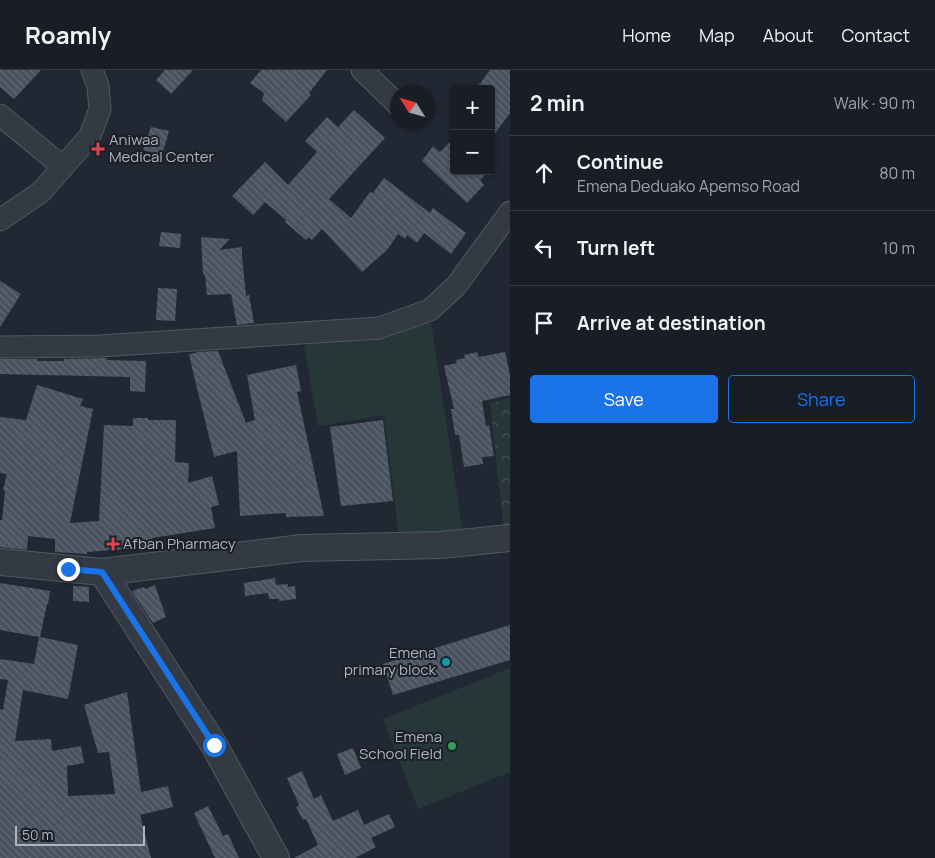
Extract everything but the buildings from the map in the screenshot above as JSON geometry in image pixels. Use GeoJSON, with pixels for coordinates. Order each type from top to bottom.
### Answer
{"type":"FeatureCollection","features":[{"type":"Feature","properties":{"kind":"street"},"geometry":{"type":"LineString","coordinates":[[0,220],[41,192],[90,136],[100,109],[98,86],[92,70]]}},
{"type":"Feature","properties":{"kind":"street"},"geometry":{"type":"LineString","coordinates":[[362,70],[390,97]]}},
{"type":"Feature","properties":{"kind":"street"},"geometry":{"type":"LineString","coordinates":[[0,115],[63,167]]}},
{"type":"Feature","properties":{"kind":"street"},"geometry":{"type":"LineString","coordinates":[[0,347],[100,346],[378,328],[430,310],[456,286],[510,212]]}},
{"type":"Feature","properties":{"kind":"street"},"geometry":{"type":"LineString","coordinates":[[0,562],[102,572],[302,548],[441,545],[510,538]]}},
{"type":"Feature","properties":{"kind":"street"},"geometry":{"type":"LineString","coordinates":[[102,572],[214,745],[276,858]]}},
{"type":"Feature","properties":{"kind":"green space"},"geometry":{"type":"Polygon","coordinates":[[[431,322],[463,533],[399,537],[384,415],[318,426],[304,345],[385,333],[431,322]]]}},
{"type":"Feature","properties":{"kind":"green space"},"geometry":{"type":"Polygon","coordinates":[[[510,398],[510,530],[504,531],[490,403],[510,398]]]}},
{"type":"Feature","properties":{"kind":"green space","name":"Emena School Field"},"geometry":{"type":"Polygon","coordinates":[[[510,668],[510,772],[418,809],[383,719],[510,668]]]}},
{"type":"Feature","properties":{"kind":"place","name":"Aniwaa Medical Center"},"geometry":{"type":"Point","coordinates":[98,149]}},
{"type":"Feature","properties":{"kind":"place","name":"Afban Pharmacy"},"geometry":{"type":"Point","coordinates":[113,544]}},
{"type":"Feature","properties":{"kind":"place","name":"Emena primary block"},"geometry":{"type":"Point","coordinates":[446,662]}},
{"type":"Feature","properties":{"kind":"place","name":"Emena School Field"},"geometry":{"type":"Point","coordinates":[452,746]}},
{"type":"Feature","properties":{"kind":"route"},"geometry":{"type":"LineString","coordinates":[[68,569],[102,572],[214,745]]}}]}
